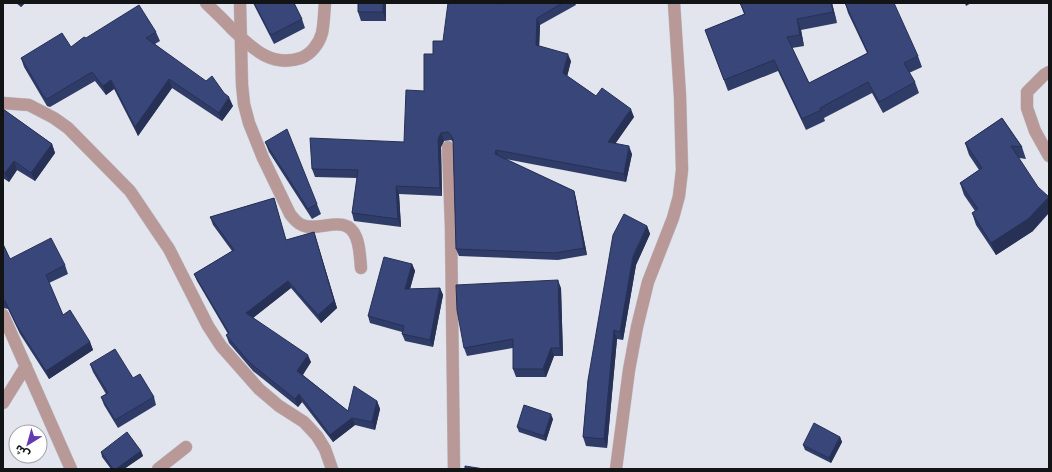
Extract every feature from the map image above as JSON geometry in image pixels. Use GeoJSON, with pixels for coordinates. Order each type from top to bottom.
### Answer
{"type":"FeatureCollection","features":[{"type":"Feature","properties":{"kind":"street"},"geometry":{"type":"LineString","coordinates":[[206,3],[251,48],[276,60],[290,61],[304,57],[316,47],[322,34],[325,3]]}},
{"type":"Feature","properties":{"kind":"street"},"geometry":{"type":"LineString","coordinates":[[240,3],[242,85],[244,104],[249,123],[263,158],[290,214],[295,221],[309,227],[337,224],[344,225],[351,229],[358,243],[361,268]]}},
{"type":"Feature","properties":{"kind":"street"},"geometry":{"type":"LineString","coordinates":[[616,469],[629,370],[637,327],[648,282],[673,218],[679,196],[682,170],[680,96],[674,3]]}},
{"type":"Feature","properties":{"kind":"street"},"geometry":{"type":"LineString","coordinates":[[1049,72],[1027,92],[1027,108],[1035,131],[1049,156]]}},
{"type":"Feature","properties":{"kind":"street"},"geometry":{"type":"LineString","coordinates":[[3,103],[29,105],[54,118],[68,128],[130,191],[169,248],[208,326],[221,346],[259,390],[279,406],[304,422],[317,436],[325,449],[332,469]]}},
{"type":"Feature","properties":{"kind":"street"},"geometry":{"type":"LineString","coordinates":[[448,147],[451,227],[454,469]]}},
{"type":"Feature","properties":{"kind":"street"},"geometry":{"type":"LineString","coordinates":[[3,315],[71,469]]}},
{"type":"Feature","properties":{"kind":"street"},"geometry":{"type":"LineString","coordinates":[[3,402],[26,366]]}},
{"type":"Feature","properties":{"kind":"street"},"geometry":{"type":"LineString","coordinates":[[158,469],[186,447]]}},
{"type":"Feature","properties":{"kind":"building"},"geometry":{"type":"Polygon","coordinates":[[[254,3],[294,3],[302,19],[271,35],[254,3]]]}},
{"type":"Feature","properties":{"kind":"building"},"geometry":{"type":"Polygon","coordinates":[[[358,3],[383,3],[383,12],[358,12],[358,3]]]}},
{"type":"Feature","properties":{"kind":"building"},"geometry":{"type":"Polygon","coordinates":[[[448,3],[563,3],[537,18],[536,45],[568,54],[563,73],[596,96],[602,88],[631,109],[608,142],[629,146],[624,174],[496,150],[495,154],[574,191],[584,248],[555,253],[456,249],[453,139],[448,132],[441,133],[438,139],[440,188],[396,186],[398,219],[352,213],[358,170],[312,169],[310,138],[404,142],[406,90],[424,91],[424,54],[433,54],[433,41],[443,41],[448,3]]]}},
{"type":"Feature","properties":{"kind":"building"},"geometry":{"type":"Polygon","coordinates":[[[740,3],[831,3],[833,12],[797,19],[800,35],[787,37],[809,83],[868,53],[845,3],[894,3],[918,56],[904,63],[915,82],[879,102],[868,82],[820,108],[821,110],[802,119],[774,60],[724,80],[705,30],[745,14],[740,3]]]}},
{"type":"Feature","properties":{"kind":"building"},"geometry":{"type":"Polygon","coordinates":[[[139,5],[156,32],[146,38],[206,81],[212,76],[224,93],[229,97],[219,113],[169,79],[135,127],[111,80],[103,86],[92,72],[47,99],[44,97],[21,58],[62,33],[71,47],[84,37],[86,38],[139,5]]]}},
{"type":"Feature","properties":{"kind":"building"},"geometry":{"type":"Polygon","coordinates":[[[3,109],[52,144],[31,173],[14,161],[5,173],[3,171],[3,109]]]}},
{"type":"Feature","properties":{"kind":"building"},"geometry":{"type":"Polygon","coordinates":[[[1002,118],[1022,147],[1011,146],[1038,187],[1049,197],[1028,219],[991,243],[972,213],[978,209],[960,183],[982,168],[965,143],[1002,118]]]}},
{"type":"Feature","properties":{"kind":"building"},"geometry":{"type":"Polygon","coordinates":[[[287,129],[317,204],[308,209],[265,142],[287,129]]]}},
{"type":"Feature","properties":{"kind":"building"},"geometry":{"type":"Polygon","coordinates":[[[274,198],[286,240],[314,232],[334,301],[318,315],[288,281],[246,313],[308,355],[297,371],[348,411],[354,386],[377,401],[372,422],[352,418],[330,435],[299,394],[295,399],[250,363],[226,335],[229,333],[194,274],[234,250],[210,217],[274,198]]]}},
{"type":"Feature","properties":{"kind":"building"},"geometry":{"type":"Polygon","coordinates":[[[624,214],[647,226],[633,256],[620,332],[614,330],[604,439],[583,437],[588,380],[613,235],[624,214]]]}},
{"type":"Feature","properties":{"kind":"building"},"geometry":{"type":"Polygon","coordinates":[[[51,238],[65,265],[46,275],[63,315],[70,310],[90,342],[46,371],[17,326],[5,301],[3,300],[3,244],[10,259],[51,238]]]}},
{"type":"Feature","properties":{"kind":"building"},"geometry":{"type":"Polygon","coordinates":[[[384,257],[412,264],[405,289],[440,288],[430,340],[402,334],[404,326],[368,316],[384,257]]]}},
{"type":"Feature","properties":{"kind":"building"},"geometry":{"type":"Polygon","coordinates":[[[558,280],[560,348],[551,348],[543,369],[513,369],[513,339],[464,348],[457,310],[456,285],[558,280]]]}},
{"type":"Feature","properties":{"kind":"building"},"geometry":{"type":"Polygon","coordinates":[[[115,349],[133,378],[140,374],[154,397],[115,420],[101,397],[108,393],[90,364],[115,349]]]}},
{"type":"Feature","properties":{"kind":"building"},"geometry":{"type":"Polygon","coordinates":[[[524,405],[551,414],[544,436],[517,427],[524,405]]]}},
{"type":"Feature","properties":{"kind":"building"},"geometry":{"type":"Polygon","coordinates":[[[814,423],[840,437],[829,458],[803,445],[814,423]]]}},
{"type":"Feature","properties":{"kind":"building"},"geometry":{"type":"Polygon","coordinates":[[[127,432],[141,451],[116,469],[113,469],[101,452],[127,432]]]}},
{"type":"Feature","properties":{"kind":"building"},"geometry":{"type":"Polygon","coordinates":[[[465,466],[484,469],[465,469],[465,466]]]}}]}
